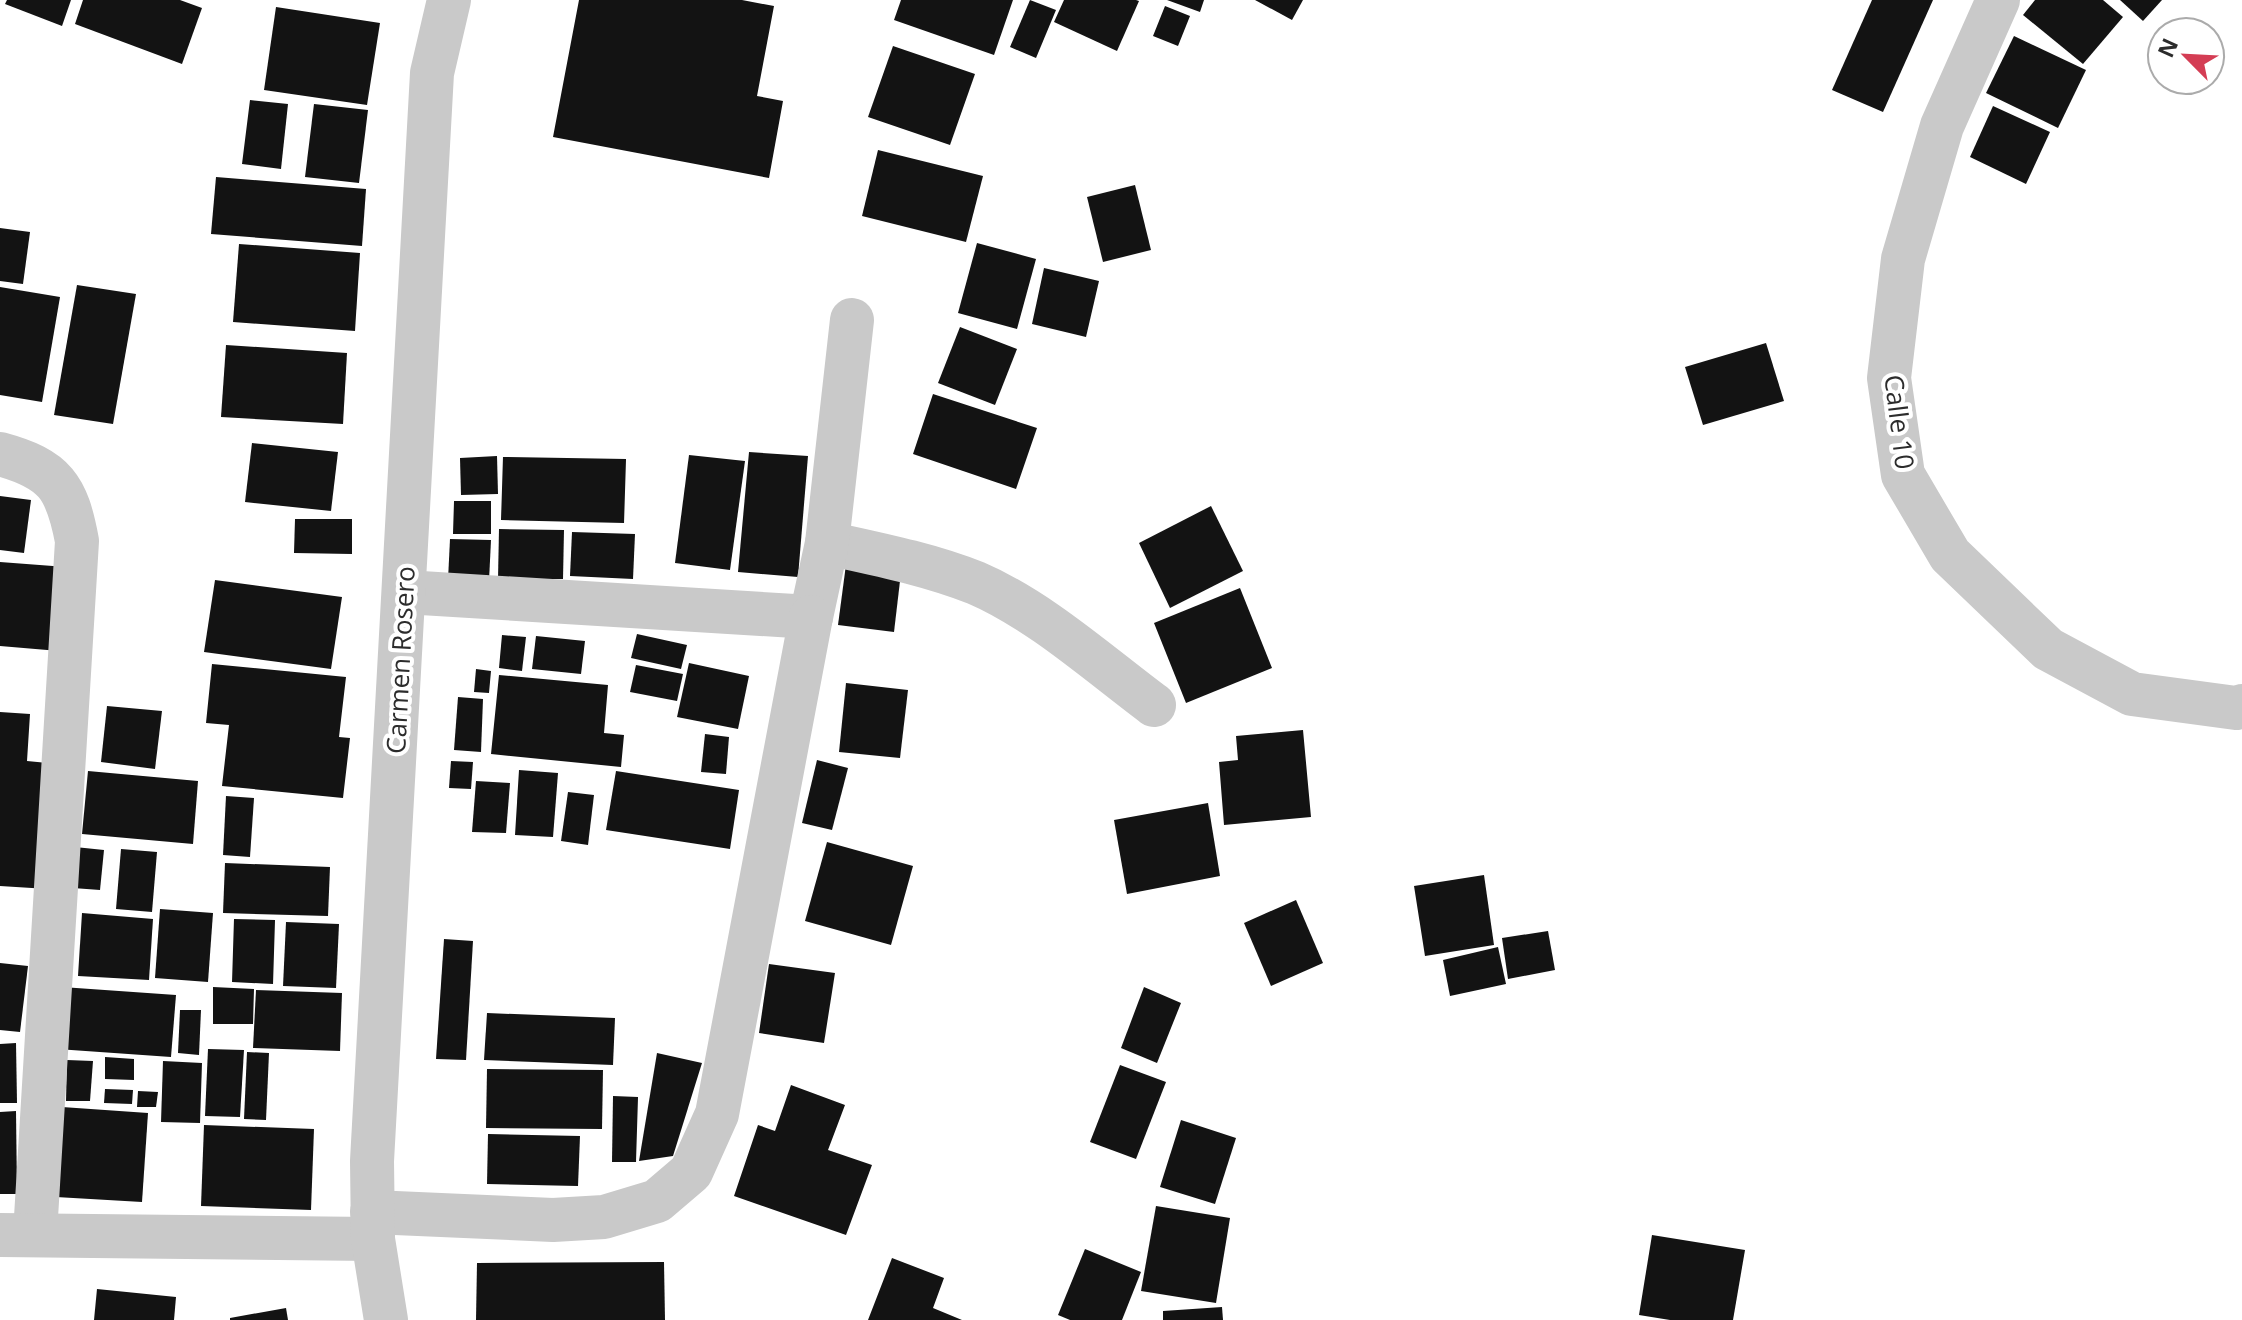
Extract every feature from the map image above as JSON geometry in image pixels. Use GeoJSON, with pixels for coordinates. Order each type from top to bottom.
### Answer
{"type":"FeatureCollection","features":[{"type":"Feature","properties":{"kind":"street","name":"Carmen Rosero"},"geometry":{"type":"LineString","coordinates":[[386,1320],[373,1225],[372,1145],[432,73],[449,0]]}},
{"type":"Feature","properties":{"kind":"street","name":"Calle 10"},"geometry":{"type":"LineString","coordinates":[[1998,0],[1942,126],[1903,259],[1889,378],[1903,475],[1950,555],[2048,649],[2132,694],[2236,708],[2242,706]]}},
{"type":"Feature","properties":{"kind":"street"},"geometry":{"type":"LineString","coordinates":[[0,454],[26,461],[57,482],[71,511],[77,541],[17,1234],[604,1217],[657,1201],[691,1172],[717,1114],[827,543],[852,320]]}},
{"type":"Feature","properties":{"kind":"street"},"geometry":{"type":"LineString","coordinates":[[827,543],[925,565],[978,584],[1028,611],[1154,705]]}},
{"type":"Feature","properties":{"kind":"street"},"geometry":{"type":"LineString","coordinates":[[405,592],[811,617]]}},
{"type":"Feature","properties":{"kind":"building"},"geometry":{"type":"Polygon","coordinates":[[[7,0],[71,0],[62,26],[5,4],[7,0]]]}},
{"type":"Feature","properties":{"kind":"building"},"geometry":{"type":"Polygon","coordinates":[[[83,0],[180,0],[202,8],[182,64],[75,24],[83,0]]]}},
{"type":"Feature","properties":{"kind":"building"},"geometry":{"type":"Polygon","coordinates":[[[579,0],[742,0],[774,6],[757,96],[783,101],[769,178],[553,137],[579,0]]]}},
{"type":"Feature","properties":{"kind":"building"},"geometry":{"type":"Polygon","coordinates":[[[901,0],[1013,0],[994,55],[894,20],[901,0]]]}},
{"type":"Feature","properties":{"kind":"building"},"geometry":{"type":"Polygon","coordinates":[[[1030,0],[1056,10],[1036,58],[1010,47],[1030,0]]]}},
{"type":"Feature","properties":{"kind":"building"},"geometry":{"type":"Polygon","coordinates":[[[1064,0],[1139,1],[1117,51],[1054,22],[1064,0]]]}},
{"type":"Feature","properties":{"kind":"building"},"geometry":{"type":"Polygon","coordinates":[[[1167,0],[1204,0],[1200,12],[1167,0]]]}},
{"type":"Feature","properties":{"kind":"building"},"geometry":{"type":"Polygon","coordinates":[[[1255,0],[1303,0],[1292,20],[1255,0]]]}},
{"type":"Feature","properties":{"kind":"building"},"geometry":{"type":"Polygon","coordinates":[[[1872,0],[1933,0],[1883,112],[1832,90],[1872,0]]]}},
{"type":"Feature","properties":{"kind":"building"},"geometry":{"type":"Polygon","coordinates":[[[2035,0],[2103,0],[2123,17],[2083,64],[2023,15],[2035,0]]]}},
{"type":"Feature","properties":{"kind":"building"},"geometry":{"type":"Polygon","coordinates":[[[2120,0],[2162,0],[2143,21],[2120,0]]]}},
{"type":"Feature","properties":{"kind":"building"},"geometry":{"type":"Polygon","coordinates":[[[1165,6],[1190,16],[1178,46],[1153,36],[1165,6]]]}},
{"type":"Feature","properties":{"kind":"building"},"geometry":{"type":"Polygon","coordinates":[[[276,7],[380,23],[367,105],[264,90],[276,7]]]}},
{"type":"Feature","properties":{"kind":"building"},"geometry":{"type":"Polygon","coordinates":[[[2014,36],[2086,70],[2058,128],[1986,93],[2014,36]]]}},
{"type":"Feature","properties":{"kind":"building"},"geometry":{"type":"Polygon","coordinates":[[[893,46],[975,74],[950,145],[868,117],[893,46]]]}},
{"type":"Feature","properties":{"kind":"building"},"geometry":{"type":"Polygon","coordinates":[[[250,100],[288,104],[281,169],[242,164],[250,100]]]}},
{"type":"Feature","properties":{"kind":"building"},"geometry":{"type":"Polygon","coordinates":[[[314,104],[368,110],[359,183],[305,177],[314,104]]]}},
{"type":"Feature","properties":{"kind":"building"},"geometry":{"type":"Polygon","coordinates":[[[1993,106],[2050,132],[2026,184],[1970,157],[1993,106]]]}},
{"type":"Feature","properties":{"kind":"building"},"geometry":{"type":"Polygon","coordinates":[[[878,150],[983,176],[966,242],[862,216],[878,150]]]}},
{"type":"Feature","properties":{"kind":"building"},"geometry":{"type":"Polygon","coordinates":[[[216,177],[366,189],[362,246],[211,234],[216,177]]]}},
{"type":"Feature","properties":{"kind":"building"},"geometry":{"type":"Polygon","coordinates":[[[1135,185],[1151,250],[1103,262],[1087,197],[1135,185]]]}},
{"type":"Feature","properties":{"kind":"building"},"geometry":{"type":"Polygon","coordinates":[[[0,228],[30,232],[23,284],[0,281],[0,228]]]}},
{"type":"Feature","properties":{"kind":"building"},"geometry":{"type":"Polygon","coordinates":[[[977,243],[1036,259],[1017,329],[958,313],[977,243]]]}},
{"type":"Feature","properties":{"kind":"building"},"geometry":{"type":"Polygon","coordinates":[[[239,244],[360,253],[355,331],[233,322],[239,244]]]}},
{"type":"Feature","properties":{"kind":"building"},"geometry":{"type":"Polygon","coordinates":[[[1044,268],[1099,281],[1086,337],[1032,324],[1044,268]]]}},
{"type":"Feature","properties":{"kind":"building"},"geometry":{"type":"Polygon","coordinates":[[[77,285],[136,294],[113,424],[54,415],[77,285]]]}},
{"type":"Feature","properties":{"kind":"building"},"geometry":{"type":"Polygon","coordinates":[[[0,287],[60,297],[42,402],[0,395],[0,287]]]}},
{"type":"Feature","properties":{"kind":"building"},"geometry":{"type":"Polygon","coordinates":[[[960,327],[1017,349],[995,405],[938,383],[960,327]]]}},
{"type":"Feature","properties":{"kind":"building"},"geometry":{"type":"Polygon","coordinates":[[[1766,343],[1784,401],[1703,425],[1685,367],[1766,343]]]}},
{"type":"Feature","properties":{"kind":"building"},"geometry":{"type":"Polygon","coordinates":[[[226,345],[347,353],[343,424],[221,417],[226,345]]]}},
{"type":"Feature","properties":{"kind":"building"},"geometry":{"type":"Polygon","coordinates":[[[933,394],[1037,428],[1016,489],[913,454],[933,394]]]}},
{"type":"Feature","properties":{"kind":"building"},"geometry":{"type":"Polygon","coordinates":[[[252,443],[338,452],[331,511],[245,502],[252,443]]]}},
{"type":"Feature","properties":{"kind":"building"},"geometry":{"type":"Polygon","coordinates":[[[749,452],[808,456],[798,577],[738,572],[749,452]]]}},
{"type":"Feature","properties":{"kind":"building"},"geometry":{"type":"Polygon","coordinates":[[[689,455],[745,461],[730,570],[675,563],[689,455]]]}},
{"type":"Feature","properties":{"kind":"building"},"geometry":{"type":"Polygon","coordinates":[[[497,456],[498,494],[461,495],[460,458],[497,456]]]}},
{"type":"Feature","properties":{"kind":"building"},"geometry":{"type":"Polygon","coordinates":[[[503,457],[626,459],[624,523],[501,520],[503,457]]]}},
{"type":"Feature","properties":{"kind":"building"},"geometry":{"type":"Polygon","coordinates":[[[0,496],[31,500],[24,553],[0,550],[0,496]]]}},
{"type":"Feature","properties":{"kind":"building"},"geometry":{"type":"Polygon","coordinates":[[[454,501],[491,501],[491,534],[453,534],[454,501]]]}},
{"type":"Feature","properties":{"kind":"building"},"geometry":{"type":"Polygon","coordinates":[[[1211,506],[1243,571],[1170,608],[1139,543],[1211,506]]]}},
{"type":"Feature","properties":{"kind":"building"},"geometry":{"type":"Polygon","coordinates":[[[295,519],[352,519],[352,554],[294,553],[295,519]]]}},
{"type":"Feature","properties":{"kind":"building"},"geometry":{"type":"Polygon","coordinates":[[[499,529],[564,530],[563,579],[498,579],[499,529]]]}},
{"type":"Feature","properties":{"kind":"building"},"geometry":{"type":"Polygon","coordinates":[[[572,532],[635,534],[633,579],[570,576],[572,532]]]}},
{"type":"Feature","properties":{"kind":"building"},"geometry":{"type":"Polygon","coordinates":[[[450,539],[491,540],[489,581],[448,580],[450,539]]]}},
{"type":"Feature","properties":{"kind":"building"},"geometry":{"type":"Polygon","coordinates":[[[847,557],[902,564],[894,632],[838,625],[847,557]]]}},
{"type":"Feature","properties":{"kind":"building"},"geometry":{"type":"Polygon","coordinates":[[[0,562],[66,567],[59,651],[0,646],[0,562]]]}},
{"type":"Feature","properties":{"kind":"building"},"geometry":{"type":"Polygon","coordinates":[[[215,580],[342,597],[331,669],[204,652],[215,580]]]}},
{"type":"Feature","properties":{"kind":"building"},"geometry":{"type":"Polygon","coordinates":[[[1240,588],[1272,668],[1186,703],[1154,623],[1240,588]]]}},
{"type":"Feature","properties":{"kind":"building"},"geometry":{"type":"Polygon","coordinates":[[[637,634],[687,645],[681,669],[631,658],[637,634]]]}},
{"type":"Feature","properties":{"kind":"building"},"geometry":{"type":"Polygon","coordinates":[[[502,635],[526,637],[522,671],[499,668],[502,635]]]}},
{"type":"Feature","properties":{"kind":"building"},"geometry":{"type":"Polygon","coordinates":[[[536,636],[585,641],[581,674],[532,669],[536,636]]]}},
{"type":"Feature","properties":{"kind":"building"},"geometry":{"type":"Polygon","coordinates":[[[689,663],[749,676],[738,729],[677,717],[689,663]]]}},
{"type":"Feature","properties":{"kind":"building"},"geometry":{"type":"Polygon","coordinates":[[[212,664],[346,677],[339,737],[350,738],[343,798],[222,786],[229,725],[206,723],[212,664]]]}},
{"type":"Feature","properties":{"kind":"building"},"geometry":{"type":"Polygon","coordinates":[[[636,665],[683,674],[677,701],[630,692],[636,665]]]}},
{"type":"Feature","properties":{"kind":"building"},"geometry":{"type":"Polygon","coordinates":[[[476,669],[491,671],[489,693],[474,692],[476,669]]]}},
{"type":"Feature","properties":{"kind":"building"},"geometry":{"type":"Polygon","coordinates":[[[499,675],[608,685],[604,733],[624,735],[621,767],[491,754],[499,675]]]}},
{"type":"Feature","properties":{"kind":"building"},"geometry":{"type":"Polygon","coordinates":[[[846,683],[908,690],[900,758],[839,752],[846,683]]]}},
{"type":"Feature","properties":{"kind":"building"},"geometry":{"type":"Polygon","coordinates":[[[458,697],[483,699],[481,752],[454,750],[458,697]]]}},
{"type":"Feature","properties":{"kind":"building"},"geometry":{"type":"Polygon","coordinates":[[[107,706],[162,711],[155,769],[101,762],[107,706]]]}},
{"type":"Feature","properties":{"kind":"building"},"geometry":{"type":"Polygon","coordinates":[[[0,712],[30,714],[27,761],[58,764],[48,889],[0,886],[0,712]]]}},
{"type":"Feature","properties":{"kind":"building"},"geometry":{"type":"Polygon","coordinates":[[[1303,730],[1311,817],[1224,825],[1219,762],[1238,760],[1236,736],[1303,730]]]}},
{"type":"Feature","properties":{"kind":"building"},"geometry":{"type":"Polygon","coordinates":[[[705,734],[729,737],[726,774],[701,772],[705,734]]]}},
{"type":"Feature","properties":{"kind":"building"},"geometry":{"type":"Polygon","coordinates":[[[817,760],[848,768],[832,830],[802,823],[817,760]]]}},
{"type":"Feature","properties":{"kind":"building"},"geometry":{"type":"Polygon","coordinates":[[[451,761],[473,762],[471,789],[449,788],[451,761]]]}},
{"type":"Feature","properties":{"kind":"building"},"geometry":{"type":"Polygon","coordinates":[[[519,770],[558,773],[553,837],[515,835],[519,770]]]}},
{"type":"Feature","properties":{"kind":"building"},"geometry":{"type":"Polygon","coordinates":[[[88,771],[198,781],[193,844],[82,834],[88,771]]]}},
{"type":"Feature","properties":{"kind":"building"},"geometry":{"type":"Polygon","coordinates":[[[616,771],[739,790],[730,849],[606,830],[616,771]]]}},
{"type":"Feature","properties":{"kind":"building"},"geometry":{"type":"Polygon","coordinates":[[[476,781],[510,783],[506,833],[472,832],[476,781]]]}},
{"type":"Feature","properties":{"kind":"building"},"geometry":{"type":"Polygon","coordinates":[[[568,792],[594,795],[588,845],[561,841],[568,792]]]}},
{"type":"Feature","properties":{"kind":"building"},"geometry":{"type":"Polygon","coordinates":[[[226,796],[254,798],[250,857],[223,855],[226,796]]]}},
{"type":"Feature","properties":{"kind":"building"},"geometry":{"type":"Polygon","coordinates":[[[1208,803],[1220,876],[1127,894],[1114,820],[1208,803]]]}},
{"type":"Feature","properties":{"kind":"building"},"geometry":{"type":"Polygon","coordinates":[[[827,842],[913,866],[891,945],[805,921],[827,842]]]}},
{"type":"Feature","properties":{"kind":"building"},"geometry":{"type":"Polygon","coordinates":[[[75,847],[104,850],[100,890],[73,888],[75,847]]]}},
{"type":"Feature","properties":{"kind":"building"},"geometry":{"type":"Polygon","coordinates":[[[121,849],[157,852],[152,912],[116,909],[121,849]]]}},
{"type":"Feature","properties":{"kind":"building"},"geometry":{"type":"Polygon","coordinates":[[[225,863],[330,867],[328,916],[223,913],[225,863]]]}},
{"type":"Feature","properties":{"kind":"building"},"geometry":{"type":"Polygon","coordinates":[[[1484,875],[1494,945],[1425,956],[1414,886],[1484,875]]]}},
{"type":"Feature","properties":{"kind":"building"},"geometry":{"type":"Polygon","coordinates":[[[1296,900],[1323,963],[1271,986],[1244,923],[1296,900]]]}},
{"type":"Feature","properties":{"kind":"building"},"geometry":{"type":"Polygon","coordinates":[[[160,909],[213,913],[208,982],[155,978],[160,909]]]}},
{"type":"Feature","properties":{"kind":"building"},"geometry":{"type":"Polygon","coordinates":[[[82,913],[153,919],[149,980],[78,976],[82,913]]]}},
{"type":"Feature","properties":{"kind":"building"},"geometry":{"type":"Polygon","coordinates":[[[234,919],[275,920],[273,984],[232,982],[234,919]]]}},
{"type":"Feature","properties":{"kind":"building"},"geometry":{"type":"Polygon","coordinates":[[[286,922],[339,924],[336,988],[283,986],[286,922]]]}},
{"type":"Feature","properties":{"kind":"building"},"geometry":{"type":"Polygon","coordinates":[[[1548,931],[1555,970],[1508,979],[1502,938],[1548,931]]]}},
{"type":"Feature","properties":{"kind":"building"},"geometry":{"type":"Polygon","coordinates":[[[444,939],[473,941],[466,1060],[436,1059],[444,939]]]}},
{"type":"Feature","properties":{"kind":"building"},"geometry":{"type":"Polygon","coordinates":[[[1498,947],[1506,984],[1450,996],[1443,960],[1498,947]]]}},
{"type":"Feature","properties":{"kind":"building"},"geometry":{"type":"Polygon","coordinates":[[[0,963],[28,966],[20,1032],[0,1030],[0,963]]]}},
{"type":"Feature","properties":{"kind":"building"},"geometry":{"type":"Polygon","coordinates":[[[769,964],[835,973],[824,1043],[759,1033],[769,964]]]}},
{"type":"Feature","properties":{"kind":"building"},"geometry":{"type":"Polygon","coordinates":[[[62,987],[176,995],[171,1057],[57,1049],[62,987]]]}},
{"type":"Feature","properties":{"kind":"building"},"geometry":{"type":"Polygon","coordinates":[[[213,987],[254,989],[253,1024],[213,1024],[213,987]]]}},
{"type":"Feature","properties":{"kind":"building"},"geometry":{"type":"Polygon","coordinates":[[[1144,987],[1181,1003],[1157,1063],[1121,1048],[1144,987]]]}},
{"type":"Feature","properties":{"kind":"building"},"geometry":{"type":"Polygon","coordinates":[[[256,990],[342,993],[340,1051],[253,1048],[256,990]]]}},
{"type":"Feature","properties":{"kind":"building"},"geometry":{"type":"Polygon","coordinates":[[[180,1010],[201,1010],[199,1055],[178,1053],[180,1010]]]}},
{"type":"Feature","properties":{"kind":"building"},"geometry":{"type":"Polygon","coordinates":[[[487,1013],[615,1018],[613,1065],[484,1060],[487,1013]]]}},
{"type":"Feature","properties":{"kind":"building"},"geometry":{"type":"Polygon","coordinates":[[[16,1043],[17,1103],[0,1103],[0,1044],[16,1043]]]}},
{"type":"Feature","properties":{"kind":"building"},"geometry":{"type":"Polygon","coordinates":[[[208,1049],[244,1050],[240,1117],[205,1116],[208,1049]]]}},
{"type":"Feature","properties":{"kind":"building"},"geometry":{"type":"Polygon","coordinates":[[[247,1052],[269,1053],[266,1120],[244,1119],[247,1052]]]}},
{"type":"Feature","properties":{"kind":"building"},"geometry":{"type":"Polygon","coordinates":[[[657,1053],[702,1063],[673,1156],[639,1161],[657,1053]]]}},
{"type":"Feature","properties":{"kind":"building"},"geometry":{"type":"Polygon","coordinates":[[[105,1057],[134,1059],[134,1080],[105,1079],[105,1057]]]}},
{"type":"Feature","properties":{"kind":"building"},"geometry":{"type":"Polygon","coordinates":[[[67,1060],[93,1061],[90,1101],[66,1101],[67,1060]]]}},
{"type":"Feature","properties":{"kind":"building"},"geometry":{"type":"Polygon","coordinates":[[[163,1061],[202,1063],[200,1123],[161,1122],[163,1061]]]}},
{"type":"Feature","properties":{"kind":"building"},"geometry":{"type":"Polygon","coordinates":[[[1120,1065],[1166,1082],[1136,1159],[1090,1142],[1120,1065]]]}},
{"type":"Feature","properties":{"kind":"building"},"geometry":{"type":"Polygon","coordinates":[[[487,1069],[603,1070],[602,1129],[486,1128],[487,1069]]]}},
{"type":"Feature","properties":{"kind":"building"},"geometry":{"type":"Polygon","coordinates":[[[791,1085],[845,1105],[828,1150],[872,1165],[846,1235],[734,1196],[758,1125],[775,1131],[791,1085]]]}},
{"type":"Feature","properties":{"kind":"building"},"geometry":{"type":"Polygon","coordinates":[[[105,1089],[133,1090],[132,1104],[104,1103],[105,1089]]]}},
{"type":"Feature","properties":{"kind":"building"},"geometry":{"type":"Polygon","coordinates":[[[138,1091],[158,1092],[156,1107],[137,1107],[138,1091]]]}},
{"type":"Feature","properties":{"kind":"building"},"geometry":{"type":"Polygon","coordinates":[[[613,1096],[638,1097],[636,1162],[612,1162],[613,1096]]]}},
{"type":"Feature","properties":{"kind":"building"},"geometry":{"type":"Polygon","coordinates":[[[62,1107],[148,1113],[142,1202],[56,1197],[62,1107]]]}},
{"type":"Feature","properties":{"kind":"building"},"geometry":{"type":"Polygon","coordinates":[[[16,1111],[17,1194],[0,1194],[0,1112],[16,1111]]]}},
{"type":"Feature","properties":{"kind":"building"},"geometry":{"type":"Polygon","coordinates":[[[1181,1120],[1236,1138],[1215,1204],[1160,1187],[1181,1120]]]}},
{"type":"Feature","properties":{"kind":"building"},"geometry":{"type":"Polygon","coordinates":[[[204,1125],[314,1129],[311,1210],[201,1206],[204,1125]]]}},
{"type":"Feature","properties":{"kind":"building"},"geometry":{"type":"Polygon","coordinates":[[[488,1134],[580,1136],[578,1186],[487,1184],[488,1134]]]}},
{"type":"Feature","properties":{"kind":"building"},"geometry":{"type":"Polygon","coordinates":[[[1156,1206],[1230,1218],[1216,1303],[1141,1291],[1156,1206]]]}},
{"type":"Feature","properties":{"kind":"building"},"geometry":{"type":"Polygon","coordinates":[[[1652,1235],[1745,1250],[1733,1320],[1670,1320],[1639,1315],[1652,1235]]]}},
{"type":"Feature","properties":{"kind":"building"},"geometry":{"type":"Polygon","coordinates":[[[1085,1249],[1141,1272],[1122,1320],[1070,1320],[1058,1315],[1085,1249]]]}},
{"type":"Feature","properties":{"kind":"building"},"geometry":{"type":"Polygon","coordinates":[[[892,1258],[944,1278],[933,1308],[962,1320],[868,1320],[892,1258]]]}},
{"type":"Feature","properties":{"kind":"building"},"geometry":{"type":"Polygon","coordinates":[[[664,1262],[665,1320],[476,1320],[477,1263],[664,1262]]]}},
{"type":"Feature","properties":{"kind":"building"},"geometry":{"type":"Polygon","coordinates":[[[97,1289],[176,1297],[174,1320],[94,1320],[97,1289]]]}},
{"type":"Feature","properties":{"kind":"building"},"geometry":{"type":"Polygon","coordinates":[[[1222,1307],[1223,1320],[1163,1320],[1163,1311],[1222,1307]]]}},
{"type":"Feature","properties":{"kind":"building"},"geometry":{"type":"Polygon","coordinates":[[[286,1308],[288,1320],[230,1320],[230,1318],[286,1308]]]}}]}
